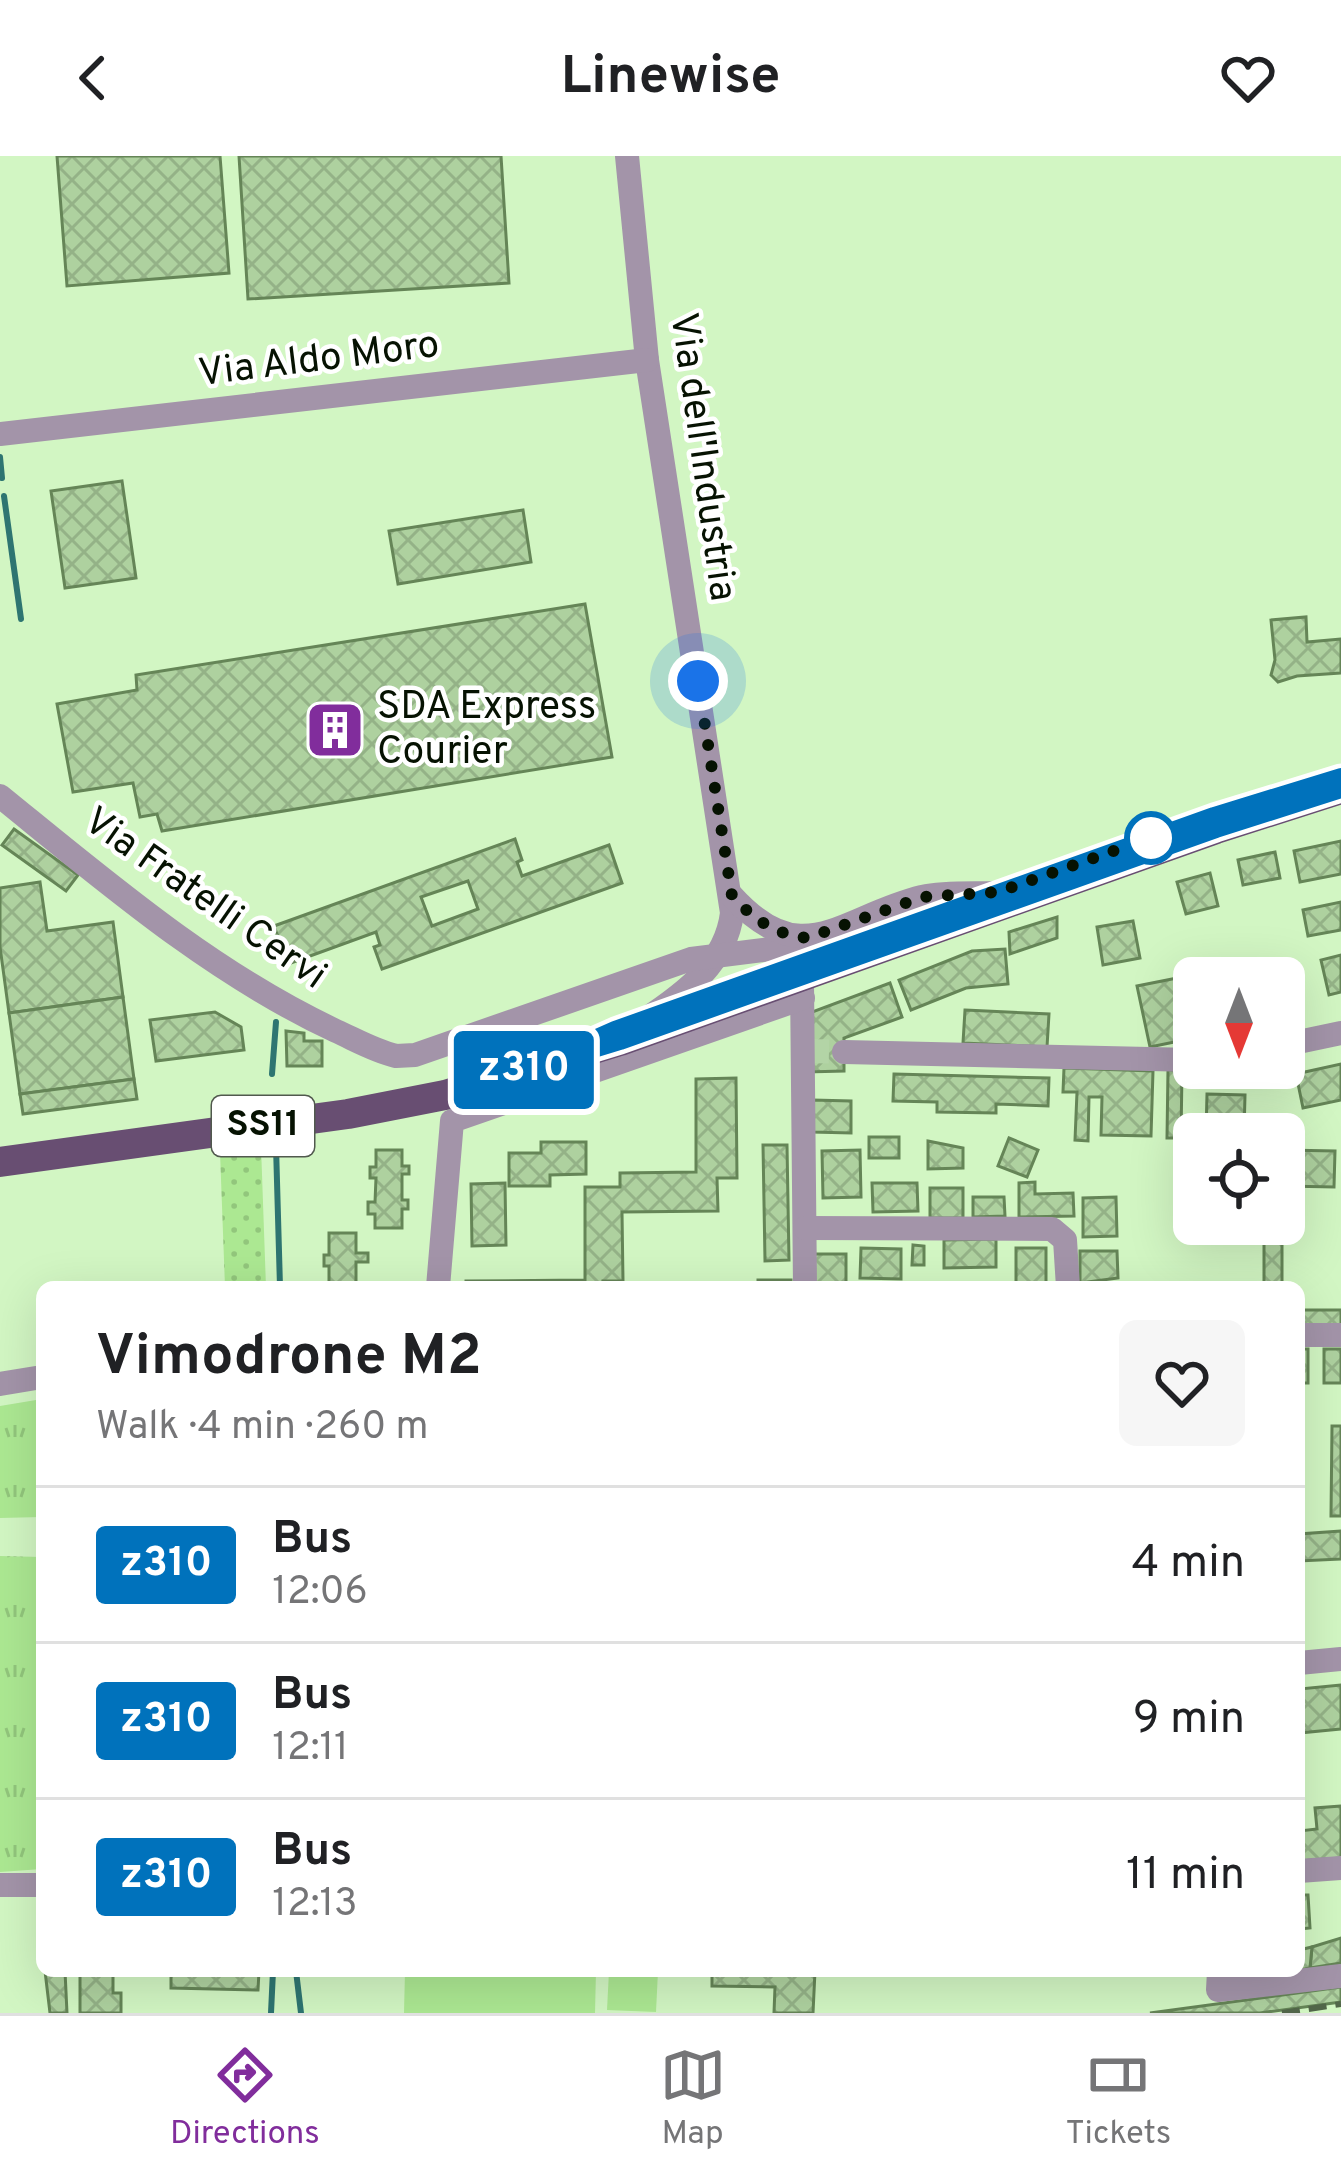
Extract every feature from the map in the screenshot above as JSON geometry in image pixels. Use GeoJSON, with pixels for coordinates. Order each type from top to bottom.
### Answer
{"type":"FeatureCollection","features":[{"type":"Feature","properties":{"kind":"main road","name":"SS11"},"geometry":{"type":"LineString","coordinates":[[522,1071],[646,1019],[1214,816],[1338,787]]}},
{"type":"Feature","properties":{"kind":"main road","name":"SS11"},"geometry":{"type":"LineString","coordinates":[[0,1162],[368,1111],[445,1095],[802,987],[1338,787]]}},
{"type":"Feature","properties":{"kind":"street","name":"Via dell'Industria"},"geometry":{"type":"LineString","coordinates":[[627,156],[647,360],[732,896],[731,923],[717,954],[698,981],[646,1019]]}},
{"type":"Feature","properties":{"kind":"street","name":"Via Aldo Moro"},"geometry":{"type":"LineString","coordinates":[[0,434],[647,360]]}},
{"type":"Feature","properties":{"kind":"street","name":"Via Fratelli Cervi"},"geometry":{"type":"LineString","coordinates":[[0,796],[130,902],[275,1000],[385,1053],[415,1055],[691,959],[778,948],[923,897],[998,892]]}},
{"type":"Feature","properties":{"kind":"street"},"geometry":{"type":"LineString","coordinates":[[732,896],[769,928],[807,938]]}},
{"type":"Feature","properties":{"kind":"street"},"geometry":{"type":"LineString","coordinates":[[439,1281],[452,1120],[802,987],[806,1281]]}},
{"type":"Feature","properties":{"kind":"street"},"geometry":{"type":"LineString","coordinates":[[1305,1041],[1341,1033]]}},
{"type":"Feature","properties":{"kind":"street"},"geometry":{"type":"LineString","coordinates":[[844,1052],[1173,1060]]}},
{"type":"Feature","properties":{"kind":"street"},"geometry":{"type":"LineString","coordinates":[[805,1228],[1052,1228],[1066,1240],[1068,1281]]}},
{"type":"Feature","properties":{"kind":"street"},"geometry":{"type":"LineString","coordinates":[[1305,1335],[1341,1335]]}},
{"type":"Feature","properties":{"kind":"street"},"geometry":{"type":"LineString","coordinates":[[0,1384],[36,1378]]}},
{"type":"Feature","properties":{"kind":"street"},"geometry":{"type":"LineString","coordinates":[[1305,1662],[1341,1659]]}},
{"type":"Feature","properties":{"kind":"street"},"geometry":{"type":"LineString","coordinates":[[1305,1871],[1341,1868]]}},
{"type":"Feature","properties":{"kind":"street"},"geometry":{"type":"LineString","coordinates":[[0,1885],[36,1885]]}},
{"type":"Feature","properties":{"kind":"street"},"geometry":{"type":"LineString","coordinates":[[1218,1980],[1341,1976]]}},
{"type":"Feature","properties":{"kind":"green space"},"geometry":{"type":"Polygon","coordinates":[[[261,1146],[266,1281],[225,1281],[220,1152],[261,1146]]]}},
{"type":"Feature","properties":{"kind":"green space"},"geometry":{"type":"Polygon","coordinates":[[[36,1400],[36,1517],[0,1518],[0,1406],[36,1400]]]}},
{"type":"Feature","properties":{"kind":"green space"},"geometry":{"type":"Polygon","coordinates":[[[0,1556],[36,1557],[36,1869],[0,1872],[0,1556]]]}},
{"type":"Feature","properties":{"kind":"green space"},"geometry":{"type":"Polygon","coordinates":[[[405,1977],[596,1977],[595,2013],[404,2013],[405,1977]]]}},
{"type":"Feature","properties":{"kind":"green space"},"geometry":{"type":"Polygon","coordinates":[[[609,1977],[658,1977],[656,2012],[607,2010],[609,1977]]]}},
{"type":"Feature","properties":{"kind":"building"},"geometry":{"type":"Polygon","coordinates":[[[57,156],[220,156],[229,273],[67,286],[57,156]]]}},
{"type":"Feature","properties":{"kind":"building"},"geometry":{"type":"Polygon","coordinates":[[[239,156],[501,156],[509,283],[248,299],[239,156]]]}},
{"type":"Feature","properties":{"kind":"building"},"geometry":{"type":"Polygon","coordinates":[[[122,481],[136,578],[65,588],[51,491],[122,481]]]}},
{"type":"Feature","properties":{"kind":"building"},"geometry":{"type":"Polygon","coordinates":[[[523,510],[531,562],[398,584],[389,531],[523,510]]]}},
{"type":"Feature","properties":{"kind":"building","name":"SDA Express Courier"},"geometry":{"type":"Polygon","coordinates":[[[585,604],[612,757],[162,831],[157,814],[140,817],[133,783],[73,792],[57,704],[137,690],[136,675],[585,604]]]}},
{"type":"Feature","properties":{"kind":"building"},"geometry":{"type":"Polygon","coordinates":[[[1306,617],[1307,642],[1341,639],[1341,673],[1278,682],[1271,675],[1275,660],[1271,620],[1306,617]]]}},
{"type":"Feature","properties":{"kind":"building"},"geometry":{"type":"Polygon","coordinates":[[[14,829],[78,875],[66,891],[2,845],[14,829]]]}},
{"type":"Feature","properties":{"kind":"building"},"geometry":{"type":"Polygon","coordinates":[[[515,839],[522,876],[609,845],[622,883],[382,969],[374,947],[380,945],[376,932],[288,964],[274,926],[515,839]],[[468,881],[421,897],[432,926],[478,909],[468,881]]]}},
{"type":"Feature","properties":{"kind":"building"},"geometry":{"type":"Polygon","coordinates":[[[1341,841],[1341,874],[1300,882],[1294,851],[1341,841]]]}},
{"type":"Feature","properties":{"kind":"building"},"geometry":{"type":"Polygon","coordinates":[[[1275,852],[1280,878],[1243,885],[1238,860],[1275,852]]]}},
{"type":"Feature","properties":{"kind":"building"},"geometry":{"type":"Polygon","coordinates":[[[1210,873],[1218,906],[1186,914],[1177,882],[1210,873]]]}},
{"type":"Feature","properties":{"kind":"building"},"geometry":{"type":"Polygon","coordinates":[[[40,882],[47,931],[113,922],[123,997],[9,1013],[0,947],[0,888],[40,882]]]}},
{"type":"Feature","properties":{"kind":"building"},"geometry":{"type":"Polygon","coordinates":[[[1341,902],[1341,930],[1308,936],[1303,910],[1341,902]]]}},
{"type":"Feature","properties":{"kind":"building"},"geometry":{"type":"Polygon","coordinates":[[[1057,917],[1057,938],[1010,954],[1009,932],[1057,917]]]}},
{"type":"Feature","properties":{"kind":"building"},"geometry":{"type":"Polygon","coordinates":[[[1133,921],[1140,958],[1103,965],[1097,927],[1133,921]]]}},
{"type":"Feature","properties":{"kind":"building"},"geometry":{"type":"Polygon","coordinates":[[[1005,949],[1008,984],[966,988],[911,1010],[899,980],[972,951],[1005,949]]]}},
{"type":"Feature","properties":{"kind":"building"},"geometry":{"type":"Polygon","coordinates":[[[1341,955],[1341,992],[1329,995],[1321,960],[1341,955]]]}},
{"type":"Feature","properties":{"kind":"building"},"geometry":{"type":"Polygon","coordinates":[[[1173,979],[1173,1042],[1150,1047],[1137,986],[1173,979]]]}},
{"type":"Feature","properties":{"kind":"building"},"geometry":{"type":"Polygon","coordinates":[[[890,983],[902,1017],[844,1038],[844,1071],[806,1072],[812,1012],[890,983]]]}},
{"type":"Feature","properties":{"kind":"building"},"geometry":{"type":"Polygon","coordinates":[[[123,997],[134,1079],[20,1094],[9,1013],[123,997]]]}},
{"type":"Feature","properties":{"kind":"building"},"geometry":{"type":"Polygon","coordinates":[[[965,1010],[1049,1014],[1047,1047],[963,1043],[965,1010]]]}},
{"type":"Feature","properties":{"kind":"building"},"geometry":{"type":"Polygon","coordinates":[[[215,1012],[241,1027],[244,1050],[156,1061],[150,1020],[215,1012]]]}},
{"type":"Feature","properties":{"kind":"building"},"geometry":{"type":"Polygon","coordinates":[[[286,1031],[304,1033],[304,1041],[322,1041],[322,1066],[287,1066],[286,1031]]]}},
{"type":"Feature","properties":{"kind":"building"},"geometry":{"type":"Polygon","coordinates":[[[1341,1064],[1341,1100],[1303,1108],[1299,1089],[1305,1089],[1305,1072],[1341,1064]]]}},
{"type":"Feature","properties":{"kind":"building"},"geometry":{"type":"Polygon","coordinates":[[[1064,1068],[1153,1071],[1151,1136],[1101,1135],[1102,1097],[1089,1097],[1088,1141],[1075,1140],[1077,1092],[1063,1092],[1064,1068]]]}},
{"type":"Feature","properties":{"kind":"building"},"geometry":{"type":"Polygon","coordinates":[[[1168,1070],[1173,1070],[1173,1089],[1182,1089],[1181,1113],[1173,1113],[1173,1138],[1167,1138],[1168,1070]]]}},
{"type":"Feature","properties":{"kind":"building"},"geometry":{"type":"Polygon","coordinates":[[[894,1074],[1049,1078],[1048,1106],[996,1104],[996,1113],[937,1112],[937,1102],[893,1101],[894,1074]]]}},
{"type":"Feature","properties":{"kind":"building"},"geometry":{"type":"Polygon","coordinates":[[[736,1078],[737,1178],[717,1178],[718,1211],[622,1212],[623,1281],[466,1281],[585,1280],[585,1187],[620,1187],[620,1173],[696,1172],[696,1079],[736,1078]]]}},
{"type":"Feature","properties":{"kind":"building"},"geometry":{"type":"Polygon","coordinates":[[[134,1079],[137,1099],[23,1114],[20,1094],[134,1079]]]}},
{"type":"Feature","properties":{"kind":"building"},"geometry":{"type":"Polygon","coordinates":[[[1207,1094],[1245,1095],[1245,1113],[1207,1113],[1207,1094]]]}},
{"type":"Feature","properties":{"kind":"building"},"geometry":{"type":"Polygon","coordinates":[[[812,1100],[851,1101],[851,1133],[812,1132],[812,1100]]]}},
{"type":"Feature","properties":{"kind":"building"},"geometry":{"type":"Polygon","coordinates":[[[869,1137],[899,1137],[899,1158],[869,1158],[869,1137]]]}},
{"type":"Feature","properties":{"kind":"building"},"geometry":{"type":"Polygon","coordinates":[[[1009,1138],[1038,1150],[1027,1177],[998,1166],[1009,1138]]]}},
{"type":"Feature","properties":{"kind":"building"},"geometry":{"type":"Polygon","coordinates":[[[928,1141],[963,1148],[963,1168],[928,1169],[928,1141]]]}},
{"type":"Feature","properties":{"kind":"building"},"geometry":{"type":"Polygon","coordinates":[[[541,1142],[586,1142],[586,1174],[550,1175],[550,1186],[509,1186],[509,1153],[541,1153],[541,1142]]]}},
{"type":"Feature","properties":{"kind":"building"},"geometry":{"type":"Polygon","coordinates":[[[763,1145],[787,1145],[789,1260],[765,1261],[763,1145]]]}},
{"type":"Feature","properties":{"kind":"building"},"geometry":{"type":"Polygon","coordinates":[[[376,1150],[402,1150],[402,1166],[409,1166],[409,1174],[402,1174],[402,1200],[408,1200],[408,1209],[402,1209],[402,1228],[375,1228],[375,1214],[368,1214],[368,1202],[375,1202],[376,1178],[370,1178],[370,1167],[376,1167],[376,1150]]]}},
{"type":"Feature","properties":{"kind":"building"},"geometry":{"type":"Polygon","coordinates":[[[860,1150],[861,1197],[823,1198],[822,1151],[860,1150]]]}},
{"type":"Feature","properties":{"kind":"building"},"geometry":{"type":"Polygon","coordinates":[[[1305,1150],[1335,1151],[1334,1187],[1305,1186],[1305,1150]]]}},
{"type":"Feature","properties":{"kind":"building"},"geometry":{"type":"Polygon","coordinates":[[[1035,1182],[1035,1194],[1073,1193],[1074,1216],[1019,1217],[1019,1183],[1035,1182]]]}},
{"type":"Feature","properties":{"kind":"building"},"geometry":{"type":"Polygon","coordinates":[[[505,1183],[506,1245],[472,1246],[471,1184],[505,1183]]]}},
{"type":"Feature","properties":{"kind":"building"},"geometry":{"type":"Polygon","coordinates":[[[872,1183],[917,1183],[918,1211],[873,1212],[872,1183]]]}},
{"type":"Feature","properties":{"kind":"building"},"geometry":{"type":"Polygon","coordinates":[[[930,1188],[963,1188],[963,1218],[930,1218],[930,1188]]]}},
{"type":"Feature","properties":{"kind":"building"},"geometry":{"type":"Polygon","coordinates":[[[973,1197],[1004,1197],[1005,1216],[973,1217],[973,1197]]]}},
{"type":"Feature","properties":{"kind":"building"},"geometry":{"type":"Polygon","coordinates":[[[1116,1197],[1117,1236],[1083,1237],[1083,1198],[1116,1197]]]}},
{"type":"Feature","properties":{"kind":"building"},"geometry":{"type":"Polygon","coordinates":[[[329,1233],[356,1233],[356,1253],[368,1253],[368,1262],[356,1262],[356,1281],[329,1281],[324,1255],[329,1255],[329,1233]]]}},
{"type":"Feature","properties":{"kind":"building"},"geometry":{"type":"Polygon","coordinates":[[[996,1239],[996,1267],[944,1268],[944,1240],[996,1239]]]}},
{"type":"Feature","properties":{"kind":"building"},"geometry":{"type":"Polygon","coordinates":[[[913,1245],[924,1246],[924,1265],[912,1265],[913,1245]]]}},
{"type":"Feature","properties":{"kind":"building"},"geometry":{"type":"Polygon","coordinates":[[[1264,1245],[1282,1245],[1282,1281],[1264,1281],[1264,1245]]]}},
{"type":"Feature","properties":{"kind":"building"},"geometry":{"type":"Polygon","coordinates":[[[861,1248],[901,1249],[901,1279],[860,1278],[861,1248]]]}},
{"type":"Feature","properties":{"kind":"building"},"geometry":{"type":"Polygon","coordinates":[[[1016,1248],[1046,1248],[1046,1281],[1016,1281],[1016,1248]]]}},
{"type":"Feature","properties":{"kind":"building"},"geometry":{"type":"Polygon","coordinates":[[[1080,1251],[1117,1251],[1118,1278],[1080,1281],[1080,1251]]]}},
{"type":"Feature","properties":{"kind":"building"},"geometry":{"type":"Polygon","coordinates":[[[811,1254],[846,1254],[846,1281],[811,1281],[811,1254]]]}},
{"type":"Feature","properties":{"kind":"building"},"geometry":{"type":"Polygon","coordinates":[[[1305,1310],[1341,1310],[1341,1330],[1305,1330],[1305,1310]]]}},
{"type":"Feature","properties":{"kind":"building"},"geometry":{"type":"Polygon","coordinates":[[[1305,1349],[1308,1349],[1305,1383],[1305,1349]]]}},
{"type":"Feature","properties":{"kind":"building"},"geometry":{"type":"Polygon","coordinates":[[[1324,1349],[1341,1349],[1341,1383],[1324,1383],[1324,1349]]]}},
{"type":"Feature","properties":{"kind":"building"},"geometry":{"type":"Polygon","coordinates":[[[1332,1426],[1341,1426],[1341,1516],[1331,1516],[1332,1426]]]}},
{"type":"Feature","properties":{"kind":"building"},"geometry":{"type":"Polygon","coordinates":[[[1341,1531],[1341,1559],[1305,1561],[1305,1534],[1341,1531]]]}},
{"type":"Feature","properties":{"kind":"building"},"geometry":{"type":"Polygon","coordinates":[[[1341,1685],[1341,1729],[1305,1732],[1305,1688],[1341,1685]]]}},
{"type":"Feature","properties":{"kind":"building"},"geometry":{"type":"Polygon","coordinates":[[[1341,1806],[1341,1858],[1305,1861],[1305,1830],[1317,1829],[1315,1808],[1341,1806]]]}},
{"type":"Feature","properties":{"kind":"building"},"geometry":{"type":"Polygon","coordinates":[[[1305,1895],[1308,1895],[1310,1928],[1305,1928],[1305,1895]]]}},
{"type":"Feature","properties":{"kind":"building"},"geometry":{"type":"Polygon","coordinates":[[[1341,1938],[1341,1963],[1310,1968],[1312,1947],[1341,1938]]]}},
{"type":"Feature","properties":{"kind":"building"},"geometry":{"type":"Polygon","coordinates":[[[1312,1947],[1310,1968],[1305,1969],[1305,1949],[1312,1947]]]}},
{"type":"Feature","properties":{"kind":"building"},"geometry":{"type":"Polygon","coordinates":[[[46,1977],[65,1977],[67,2013],[50,2013],[46,1977]]]}},
{"type":"Feature","properties":{"kind":"building"},"geometry":{"type":"Polygon","coordinates":[[[80,1977],[113,1977],[113,1993],[121,1993],[121,2013],[80,2013],[80,1977]]]}},
{"type":"Feature","properties":{"kind":"building"},"geometry":{"type":"Polygon","coordinates":[[[171,1977],[259,1977],[258,1990],[171,1988],[171,1977]]]}},
{"type":"Feature","properties":{"kind":"building"},"geometry":{"type":"Polygon","coordinates":[[[712,1977],[815,1977],[813,2013],[774,2013],[775,1987],[712,1986],[712,1977]]]}},
{"type":"Feature","properties":{"kind":"building"},"geometry":{"type":"Polygon","coordinates":[[[1341,1987],[1341,2002],[1260,2013],[1150,2013],[1341,1987]]]}},
{"type":"Feature","properties":{"kind":"waterway"},"geometry":{"type":"LineString","coordinates":[[0,457],[2,478]]}},
{"type":"Feature","properties":{"kind":"waterway"},"geometry":{"type":"LineString","coordinates":[[4,496],[21,619]]}},
{"type":"Feature","properties":{"kind":"waterway"},"geometry":{"type":"LineString","coordinates":[[272,1074],[276,1022]]}},
{"type":"Feature","properties":{"kind":"waterway"},"geometry":{"type":"LineString","coordinates":[[276,1146],[280,1281]]}},
{"type":"Feature","properties":{"kind":"waterway"},"geometry":{"type":"LineString","coordinates":[[271,2013],[273,1977]]}},
{"type":"Feature","properties":{"kind":"waterway"},"geometry":{"type":"LineString","coordinates":[[297,1977],[301,2013]]}},
{"type":"Feature","properties":{"kind":"tunnel"},"geometry":{"type":"LineString","coordinates":[[805,1051],[844,1052]]}},
{"type":"Feature","properties":{"kind":"railway"},"geometry":{"type":"LineString","coordinates":[[1282,2013],[1341,2004]]}},
{"type":"Feature","properties":{"kind":"bus line","name":"z310"},"geometry":{"type":"LineString","coordinates":[[1341,777],[1214,816],[615,1030],[522,1071],[1341,789]]}},
{"type":"Feature","properties":{"kind":"place","name":"SDA Express Courier"},"geometry":{"type":"Point","coordinates":[335,730]}},
{"type":"Feature","properties":{"kind":"route"},"geometry":{"type":"LineString","coordinates":[[698,681],[732,896],[757,921],[790,936],[807,938],[923,897],[998,892],[1170,831],[1151,838]]}}]}
